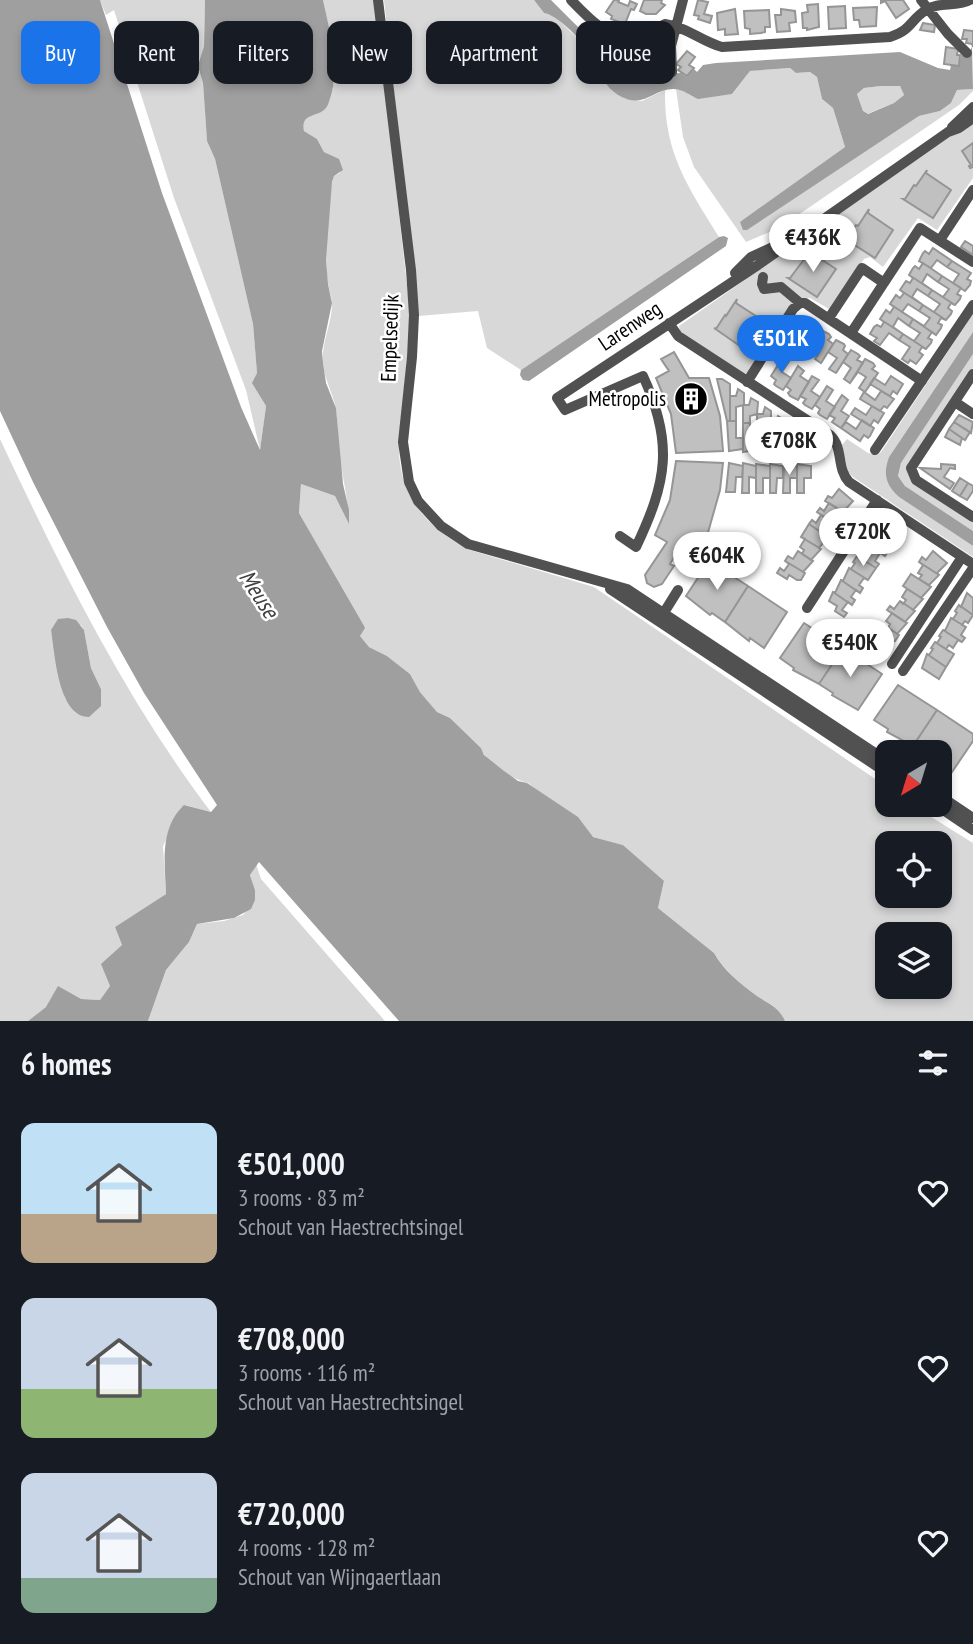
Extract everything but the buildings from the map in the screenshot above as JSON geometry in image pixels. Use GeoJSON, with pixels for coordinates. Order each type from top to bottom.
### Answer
{"type":"FeatureCollection","features":[{"type":"Feature","properties":{"kind":"street","name":"Empelsedijk"},"geometry":{"type":"LineString","coordinates":[[378,0],[411,270],[414,315],[403,442],[409,482],[428,514],[456,538],[504,556],[602,584],[661,617]]}},
{"type":"Feature","properties":{"kind":"street"},"geometry":{"type":"LineString","coordinates":[[572,0],[602,28],[616,35],[631,38],[647,34],[665,24],[677,26],[708,43],[722,47],[890,37],[902,34],[924,4]]}},
{"type":"Feature","properties":{"kind":"street"},"geometry":{"type":"LineString","coordinates":[[675,33],[684,0]]}},
{"type":"Feature","properties":{"kind":"street"},"geometry":{"type":"LineString","coordinates":[[924,4],[958,5],[970,0]]}},
{"type":"Feature","properties":{"kind":"street"},"geometry":{"type":"LineString","coordinates":[[924,4],[967,53]]}},
{"type":"Feature","properties":{"kind":"street","name":"Larenweg"},"geometry":{"type":"LineString","coordinates":[[620,536],[636,547],[660,488],[664,456],[662,429],[643,376],[565,410],[557,398],[724,286],[751,257],[770,246],[790,240],[948,132],[973,107]]}},
{"type":"Feature","properties":{"kind":"street","name":"Larenweg"},"geometry":{"type":"LineString","coordinates":[[948,132],[973,118]]}},
{"type":"Feature","properties":{"kind":"street"},"geometry":{"type":"LineString","coordinates":[[940,240],[973,190]]}},
{"type":"Feature","properties":{"kind":"street"},"geometry":{"type":"LineString","coordinates":[[851,333],[920,228],[973,262]]}},
{"type":"Feature","properties":{"kind":"street"},"geometry":{"type":"LineString","coordinates":[[829,318],[862,268],[884,283]]}},
{"type":"Feature","properties":{"kind":"street"},"geometry":{"type":"LineString","coordinates":[[763,277],[764,289],[781,287],[800,303],[810,305],[922,381]]}},
{"type":"Feature","properties":{"kind":"street"},"geometry":{"type":"LineString","coordinates":[[747,382],[793,309],[800,303]]}},
{"type":"Feature","properties":{"kind":"street"},"geometry":{"type":"LineString","coordinates":[[875,450],[973,305]]}},
{"type":"Feature","properties":{"kind":"street"},"geometry":{"type":"LineString","coordinates":[[668,323],[678,336],[830,436],[838,447],[843,476],[973,566],[903,671]]}},
{"type":"Feature","properties":{"kind":"street"},"geometry":{"type":"LineString","coordinates":[[973,374],[911,468],[916,480],[973,517]]}},
{"type":"Feature","properties":{"kind":"street"},"geometry":{"type":"LineString","coordinates":[[954,402],[973,414]]}},
{"type":"Feature","properties":{"kind":"street"},"geometry":{"type":"LineString","coordinates":[[807,608],[877,500]]}},
{"type":"Feature","properties":{"kind":"street"},"geometry":{"type":"LineString","coordinates":[[892,664],[962,557]]}},
{"type":"Feature","properties":{"kind":"street"},"geometry":{"type":"LineString","coordinates":[[661,617],[678,590]]}},
{"type":"Feature","properties":{"kind":"street"},"geometry":{"type":"LineString","coordinates":[[661,617],[875,753]]}},
{"type":"Feature","properties":{"kind":"street"},"geometry":{"type":"LineString","coordinates":[[661,617],[875,765]]}},
{"type":"Feature","properties":{"kind":"street"},"geometry":{"type":"LineString","coordinates":[[952,804],[973,818]]}},
{"type":"Feature","properties":{"kind":"street"},"geometry":{"type":"LineString","coordinates":[[952,816],[973,830]]}},
{"type":"Feature","properties":{"kind":"shaded area"},"geometry":{"type":"Polygon","coordinates":[[[100,0],[205,0],[204,46],[199,62],[199,21],[118,21],[114,10],[106,15],[100,0]]]}},
{"type":"Feature","properties":{"kind":"shaded area"},"geometry":{"type":"Polygon","coordinates":[[[323,0],[375,0],[377,21],[327,21],[323,0]]]}},
{"type":"Feature","properties":{"kind":"shaded area"},"geometry":{"type":"Polygon","coordinates":[[[384,0],[534,0],[544,13],[553,14],[560,21],[426,21],[426,84],[562,84],[562,23],[576,37],[576,84],[609,84],[613,91],[624,98],[642,101],[665,90],[673,150],[688,184],[719,237],[521,370],[487,348],[478,311],[418,316],[393,84],[412,84],[412,21],[386,21],[384,0]]]}},
{"type":"Feature","properties":{"kind":"shaded area"},"geometry":{"type":"Polygon","coordinates":[[[790,68],[796,73],[810,72],[817,77],[822,99],[833,108],[845,147],[741,222],[850,161],[919,116],[940,111],[951,103],[957,90],[973,91],[959,105],[779,228],[746,242],[694,167],[683,137],[676,89],[688,92],[693,97],[732,94],[750,71],[790,68]]]}},
{"type":"Feature","properties":{"kind":"shaded area"},"geometry":{"type":"Polygon","coordinates":[[[199,70],[203,83],[207,141],[215,159],[253,324],[257,373],[253,383],[266,406],[260,450],[246,390],[174,198],[138,84],[199,84],[199,70]]]}},
{"type":"Feature","properties":{"kind":"shaded area"},"geometry":{"type":"Polygon","coordinates":[[[333,84],[384,84],[409,303],[408,352],[399,443],[400,466],[411,497],[442,533],[470,550],[594,587],[875,779],[875,817],[931,817],[973,843],[973,1021],[785,1021],[777,1009],[751,992],[722,965],[714,953],[658,908],[664,882],[623,845],[593,837],[528,783],[494,765],[481,748],[450,718],[437,712],[420,692],[410,674],[387,656],[369,647],[360,636],[363,624],[299,513],[301,484],[335,496],[348,521],[336,409],[323,363],[332,304],[326,259],[326,229],[331,186],[334,176],[340,173],[339,160],[324,152],[317,139],[304,131],[305,120],[326,108],[333,84]]]}},
{"type":"Feature","properties":{"kind":"shaded area"},"geometry":{"type":"Polygon","coordinates":[[[900,86],[904,95],[894,103],[867,114],[863,111],[857,94],[864,88],[900,86]]]}},
{"type":"Feature","properties":{"kind":"shaded area"},"geometry":{"type":"Polygon","coordinates":[[[969,123],[973,123],[973,178],[937,230],[918,218],[883,267],[870,257],[864,259],[829,309],[810,298],[797,298],[747,373],[742,374],[680,332],[679,326],[969,123]]]}},
{"type":"Feature","properties":{"kind":"shaded area"},"geometry":{"type":"Polygon","coordinates":[[[973,314],[973,332],[889,457],[886,474],[888,483],[899,497],[973,546],[973,557],[853,477],[848,472],[842,445],[847,439],[868,453],[877,455],[881,452],[973,314]]]}},
{"type":"Feature","properties":{"kind":"shaded area"},"geometry":{"type":"Polygon","coordinates":[[[973,354],[973,368],[907,470],[911,480],[973,521],[973,531],[905,486],[898,476],[901,463],[973,354]]]}},
{"type":"Feature","properties":{"kind":"shaded area"},"geometry":{"type":"Polygon","coordinates":[[[0,439],[70,583],[122,678],[150,724],[211,812],[185,805],[163,846],[166,894],[115,927],[122,945],[102,964],[110,986],[100,1000],[81,999],[46,1007],[28,1021],[0,1021],[0,439]],[[81,625],[51,630],[65,698],[76,713],[101,689],[91,668],[81,625]]]}},
{"type":"Feature","properties":{"kind":"shaded area"},"geometry":{"type":"Polygon","coordinates":[[[256,864],[261,879],[385,1021],[148,1021],[166,970],[189,942],[197,924],[224,921],[243,915],[255,900],[250,875],[256,864]]]}},
{"type":"Feature","properties":{"kind":"water","name":"Meuse"},"geometry":{"type":"Polygon","coordinates":[[[0,0],[100,0],[114,44],[114,84],[127,84],[162,193],[241,407],[260,450],[266,406],[252,383],[257,373],[253,324],[215,159],[207,141],[203,83],[199,70],[204,46],[205,0],[323,0],[328,21],[327,84],[333,84],[326,108],[305,120],[304,131],[317,139],[324,152],[339,159],[343,170],[334,176],[332,182],[326,260],[332,303],[322,351],[326,383],[336,408],[349,524],[335,496],[301,484],[299,513],[363,624],[365,628],[360,636],[369,647],[387,656],[410,674],[420,692],[437,712],[450,718],[481,748],[484,755],[504,771],[578,817],[593,837],[623,845],[664,881],[658,908],[714,953],[733,977],[777,1009],[785,1021],[399,1021],[259,862],[250,875],[255,890],[251,909],[234,918],[197,924],[189,942],[166,970],[148,1021],[28,1021],[46,1007],[58,986],[81,999],[100,1000],[110,986],[101,964],[122,945],[115,927],[166,894],[165,847],[170,825],[176,814],[184,805],[211,812],[217,805],[144,693],[107,627],[0,411],[0,0]]]}},
{"type":"Feature","properties":{"kind":"water"},"geometry":{"type":"Polygon","coordinates":[[[534,0],[551,0],[576,25],[576,37],[562,21],[544,13],[534,0]]]}},
{"type":"Feature","properties":{"kind":"water"},"geometry":{"type":"Polygon","coordinates":[[[972,47],[973,89],[957,90],[951,103],[940,111],[919,116],[747,230],[743,230],[740,222],[845,147],[833,108],[822,99],[817,77],[810,72],[796,73],[790,68],[750,71],[732,94],[698,99],[674,89],[632,100],[607,84],[675,84],[675,73],[687,77],[694,69],[697,72],[703,65],[716,63],[900,52],[938,68],[950,70],[951,65],[959,66],[961,55],[967,56],[972,47]],[[900,86],[864,88],[857,94],[863,111],[868,114],[894,103],[904,95],[900,86]]]}},
{"type":"Feature","properties":{"kind":"water"},"geometry":{"type":"Polygon","coordinates":[[[724,236],[728,238],[726,246],[529,381],[523,380],[521,370],[724,236]]]}},
{"type":"Feature","properties":{"kind":"water"},"geometry":{"type":"Polygon","coordinates":[[[973,332],[973,354],[901,463],[898,476],[905,486],[973,531],[973,546],[899,497],[888,483],[886,468],[889,457],[973,332]]]}},
{"type":"Feature","properties":{"kind":"water"},"geometry":{"type":"Polygon","coordinates":[[[58,619],[76,620],[84,630],[91,668],[101,689],[101,706],[89,717],[79,714],[71,707],[64,696],[57,668],[51,630],[58,619]]]}},
{"type":"Feature","properties":{"kind":"place","name":"Metropolis"},"geometry":{"type":"Point","coordinates":[691,399]}}]}
